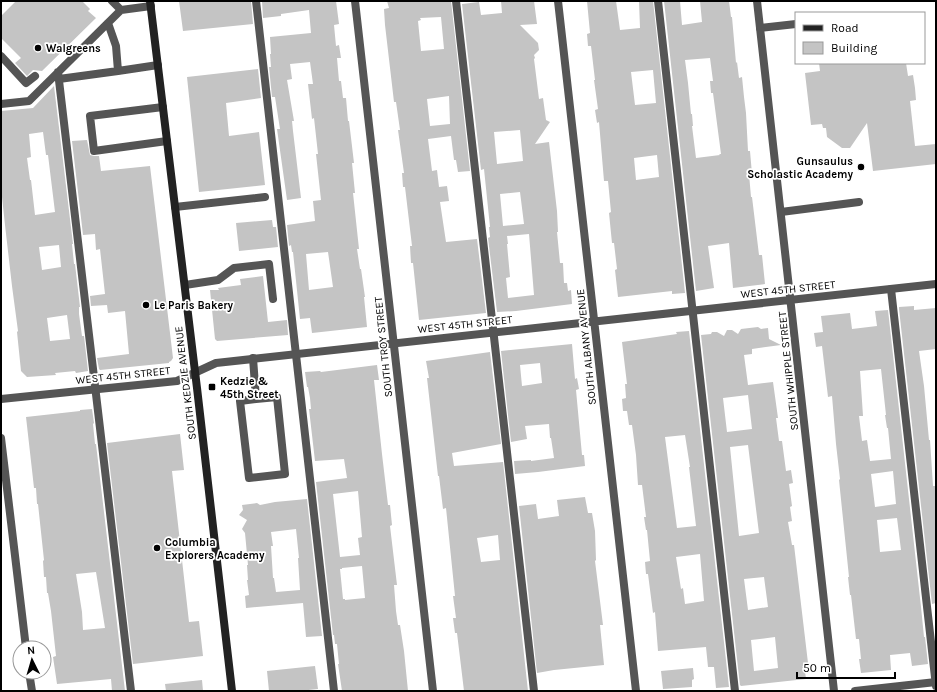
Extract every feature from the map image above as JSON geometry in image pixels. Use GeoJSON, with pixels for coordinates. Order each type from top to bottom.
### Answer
{"type":"FeatureCollection","features":[{"type":"Feature","properties":{"kind":"main road","name":"SOUTH KEDZIE AVENUE"},"geometry":{"type":"LineString","coordinates":[[151,3],[232,691]]}},
{"type":"Feature","properties":{"kind":"street"},"geometry":{"type":"LineString","coordinates":[[112,1],[121,10]]}},
{"type":"Feature","properties":{"kind":"street"},"geometry":{"type":"LineString","coordinates":[[256,1],[334,691]]}},
{"type":"Feature","properties":{"kind":"street","name":"SOUTH TROY STREET"},"geometry":{"type":"LineString","coordinates":[[355,1],[433,691]]}},
{"type":"Feature","properties":{"kind":"street"},"geometry":{"type":"LineString","coordinates":[[456,1],[534,691]]}},
{"type":"Feature","properties":{"kind":"street","name":"SOUTH ALBANY AVENUE"},"geometry":{"type":"LineString","coordinates":[[558,1],[636,691]]}},
{"type":"Feature","properties":{"kind":"street"},"geometry":{"type":"LineString","coordinates":[[658,1],[735,691]]}},
{"type":"Feature","properties":{"kind":"street","name":"SOUTH WHIPPLE STREET"},"geometry":{"type":"LineString","coordinates":[[757,1],[834,691]]}},
{"type":"Feature","properties":{"kind":"street"},"geometry":{"type":"LineString","coordinates":[[1,104],[29,101],[59,76],[121,10],[151,3]]}},
{"type":"Feature","properties":{"kind":"street"},"geometry":{"type":"LineString","coordinates":[[108,23],[116,46],[118,71]]}},
{"type":"Feature","properties":{"kind":"street"},"geometry":{"type":"LineString","coordinates":[[760,28],[795,24]]}},
{"type":"Feature","properties":{"kind":"street"},"geometry":{"type":"LineString","coordinates":[[1,56],[26,83],[35,76]]}},
{"type":"Feature","properties":{"kind":"street"},"geometry":{"type":"LineString","coordinates":[[59,76],[118,71],[158,65]]}},
{"type":"Feature","properties":{"kind":"street"},"geometry":{"type":"LineString","coordinates":[[59,76],[131,691]]}},
{"type":"Feature","properties":{"kind":"street"},"geometry":{"type":"LineString","coordinates":[[163,107],[90,116],[94,151],[167,141]]}},
{"type":"Feature","properties":{"kind":"street"},"geometry":{"type":"LineString","coordinates":[[175,207],[265,198]]}},
{"type":"Feature","properties":{"kind":"street"},"geometry":{"type":"LineString","coordinates":[[781,212],[859,202]]}},
{"type":"Feature","properties":{"kind":"street"},"geometry":{"type":"LineString","coordinates":[[184,285],[218,280],[234,268],[269,264],[274,299]]}},
{"type":"Feature","properties":{"kind":"street","name":"WEST 45TH STREET"},"geometry":{"type":"LineString","coordinates":[[1,399],[177,381],[216,363],[253,358],[936,284]]}},
{"type":"Feature","properties":{"kind":"street"},"geometry":{"type":"LineString","coordinates":[[891,289],[936,686]]}},
{"type":"Feature","properties":{"kind":"street"},"geometry":{"type":"LineString","coordinates":[[253,358],[256,399]]}},
{"type":"Feature","properties":{"kind":"street"},"geometry":{"type":"LineString","coordinates":[[277,397],[285,474],[249,478],[240,401],[256,399],[277,397]]}},
{"type":"Feature","properties":{"kind":"street"},"geometry":{"type":"LineString","coordinates":[[1,438],[25,640]]}},
{"type":"Feature","properties":{"kind":"street"},"geometry":{"type":"LineString","coordinates":[[30,680],[32,691]]}},
{"type":"Feature","properties":{"kind":"street"},"geometry":{"type":"LineString","coordinates":[[855,691],[936,682]]}},
{"type":"Feature","properties":{"kind":"building","name":"Walgreens"},"geometry":{"type":"Polygon","coordinates":[[[16,1],[82,1],[90,9],[88,11],[96,18],[42,71],[33,70],[27,76],[15,63],[21,58],[1,38],[1,16],[16,1]]]}},
{"type":"Feature","properties":{"kind":"building"},"geometry":{"type":"Polygon","coordinates":[[[179,1],[251,1],[253,24],[183,31],[179,1]]]}},
{"type":"Feature","properties":{"kind":"building"},"geometry":{"type":"Polygon","coordinates":[[[262,1],[336,1],[339,24],[334,25],[336,46],[339,45],[341,58],[337,58],[339,81],[341,81],[343,98],[346,98],[354,163],[352,163],[355,193],[353,193],[359,249],[357,249],[365,297],[367,327],[312,333],[310,318],[300,319],[293,252],[291,245],[289,246],[287,225],[315,221],[313,201],[321,200],[314,118],[312,119],[308,84],[313,84],[310,62],[290,64],[292,79],[287,80],[294,121],[292,121],[301,198],[287,200],[277,129],[280,129],[275,97],[272,97],[269,67],[271,67],[270,37],[311,33],[309,10],[263,18],[262,1]],[[328,252],[306,254],[309,290],[333,287],[328,252]]]}},
{"type":"Feature","properties":{"kind":"building"},"geometry":{"type":"Polygon","coordinates":[[[387,1],[451,1],[470,171],[458,172],[456,160],[454,160],[451,136],[428,139],[432,171],[437,170],[439,187],[447,186],[449,201],[440,202],[446,242],[477,239],[486,313],[419,320],[413,263],[411,263],[410,246],[412,246],[405,187],[403,187],[402,173],[404,173],[398,130],[400,130],[396,102],[394,102],[385,25],[384,9],[389,8],[387,1]],[[441,17],[420,18],[421,20],[418,21],[421,51],[444,49],[441,17]],[[449,96],[427,99],[430,126],[450,124],[449,96]]]}},
{"type":"Feature","properties":{"kind":"building"},"geometry":{"type":"Polygon","coordinates":[[[501,1],[534,1],[537,24],[520,25],[538,43],[539,50],[534,55],[534,59],[539,99],[543,98],[546,120],[550,122],[535,144],[549,142],[557,211],[557,232],[560,263],[563,263],[564,283],[567,283],[568,291],[571,290],[572,304],[497,312],[488,238],[490,237],[490,227],[484,169],[481,170],[462,4],[479,2],[481,15],[502,13],[501,1]],[[520,130],[494,132],[497,164],[523,161],[520,130]],[[520,192],[500,194],[503,226],[524,224],[520,192]],[[529,234],[507,236],[510,277],[506,278],[508,298],[534,295],[529,234]]]}},
{"type":"Feature","properties":{"kind":"building"},"geometry":{"type":"Polygon","coordinates":[[[587,1],[616,1],[620,30],[640,28],[639,1],[653,1],[685,293],[672,294],[672,291],[618,297],[615,270],[617,269],[614,243],[612,243],[609,213],[611,212],[608,181],[604,181],[599,122],[597,123],[595,110],[598,109],[591,46],[588,46],[587,34],[590,33],[587,1]],[[653,70],[631,72],[635,105],[656,103],[653,70]],[[657,155],[634,158],[636,180],[659,177],[657,155]]]}},
{"type":"Feature","properties":{"kind":"building"},"geometry":{"type":"Polygon","coordinates":[[[664,1],[680,1],[682,25],[702,22],[700,1],[729,1],[736,63],[737,62],[739,78],[742,77],[748,151],[750,151],[752,174],[749,174],[751,197],[759,255],[762,255],[765,284],[733,288],[729,243],[708,246],[714,288],[696,291],[664,1]],[[710,58],[685,60],[696,158],[721,154],[713,93],[711,93],[710,81],[713,81],[710,58]]]}},
{"type":"Feature","properties":{"kind":"building"},"geometry":{"type":"Polygon","coordinates":[[[819,64],[906,64],[908,76],[913,75],[915,88],[916,100],[910,101],[915,146],[936,144],[936,164],[873,171],[867,123],[850,148],[842,148],[827,137],[826,128],[823,128],[822,124],[811,125],[805,73],[820,71],[819,64]]]}},
{"type":"Feature","properties":{"kind":"building"},"geometry":{"type":"Polygon","coordinates":[[[258,69],[261,98],[226,103],[229,136],[259,132],[265,185],[199,192],[187,77],[258,69]]]}},
{"type":"Feature","properties":{"kind":"building"},"geometry":{"type":"Polygon","coordinates":[[[54,86],[80,307],[79,314],[82,336],[84,336],[88,371],[76,373],[75,371],[55,373],[56,375],[27,377],[21,371],[18,331],[2,197],[1,198],[1,111],[33,108],[54,86]],[[43,132],[29,134],[31,157],[27,158],[35,215],[55,212],[48,155],[46,155],[43,132]],[[59,245],[39,247],[42,270],[61,267],[59,245]],[[67,315],[47,318],[50,341],[70,339],[67,315]]]}},
{"type":"Feature","properties":{"kind":"building"},"geometry":{"type":"Polygon","coordinates":[[[87,140],[90,155],[99,156],[101,171],[150,166],[173,358],[169,363],[99,369],[97,358],[129,354],[125,311],[108,313],[107,305],[91,306],[90,296],[105,294],[100,249],[96,250],[95,234],[83,235],[72,141],[87,140]]]}},
{"type":"Feature","properties":{"kind":"building"},"geometry":{"type":"Polygon","coordinates":[[[272,220],[273,227],[276,227],[278,247],[239,251],[236,223],[272,220]]]}},
{"type":"Feature","properties":{"kind":"building"},"geometry":{"type":"Polygon","coordinates":[[[263,276],[268,322],[287,320],[288,335],[217,341],[215,339],[210,290],[219,290],[218,288],[241,285],[240,279],[263,276]]]}},
{"type":"Feature","properties":{"kind":"building"},"geometry":{"type":"Polygon","coordinates":[[[914,306],[914,310],[936,308],[936,349],[919,351],[930,440],[933,486],[936,486],[936,603],[932,604],[899,309],[899,307],[914,306]]]}},
{"type":"Feature","properties":{"kind":"building"},"geometry":{"type":"Polygon","coordinates":[[[888,310],[928,664],[912,666],[910,653],[890,655],[891,670],[861,673],[859,639],[856,639],[848,577],[832,396],[828,397],[822,346],[816,347],[814,333],[823,332],[821,316],[850,313],[852,329],[877,326],[875,311],[888,310]],[[881,369],[860,371],[863,416],[859,416],[862,441],[867,440],[870,461],[891,459],[881,369]],[[893,471],[871,474],[875,507],[896,504],[893,471]],[[897,518],[877,520],[880,552],[901,550],[897,518]]]}},
{"type":"Feature","properties":{"kind":"building"},"geometry":{"type":"Polygon","coordinates":[[[758,327],[761,329],[768,328],[769,339],[781,345],[752,349],[752,354],[744,355],[748,385],[773,382],[778,418],[776,418],[779,441],[782,441],[786,471],[791,470],[793,483],[789,484],[792,506],[790,507],[792,521],[788,522],[792,545],[794,545],[808,663],[804,663],[806,679],[740,686],[701,335],[717,332],[724,336],[727,330],[732,330],[738,334],[741,329],[758,327]],[[748,395],[723,398],[727,432],[752,429],[748,395]],[[748,445],[730,447],[739,536],[759,533],[748,445]],[[764,577],[744,579],[748,610],[768,607],[764,577]],[[775,637],[751,640],[754,671],[778,668],[775,637]]]}},
{"type":"Feature","properties":{"kind":"building"},"geometry":{"type":"Polygon","coordinates":[[[689,331],[729,687],[716,688],[714,667],[708,667],[706,647],[658,651],[655,612],[653,613],[648,574],[646,574],[645,562],[650,561],[647,530],[644,517],[646,517],[642,485],[638,485],[632,425],[629,425],[627,411],[623,411],[622,399],[626,398],[625,384],[627,384],[622,342],[677,334],[676,332],[689,331]],[[685,435],[665,437],[677,528],[696,526],[685,435]],[[700,554],[676,557],[685,604],[704,601],[700,554]]]}},
{"type":"Feature","properties":{"kind":"building"},"geometry":{"type":"Polygon","coordinates":[[[572,344],[575,379],[577,378],[579,389],[576,390],[582,455],[584,455],[585,466],[515,474],[514,461],[531,461],[554,458],[549,424],[525,426],[527,439],[511,442],[501,351],[572,344]],[[540,363],[520,365],[522,386],[542,383],[540,363]]]}},
{"type":"Feature","properties":{"kind":"building"},"geometry":{"type":"Polygon","coordinates":[[[490,352],[501,444],[452,453],[454,466],[503,462],[528,691],[464,691],[457,633],[455,633],[453,618],[456,618],[453,596],[455,596],[446,508],[443,509],[438,476],[427,378],[429,378],[426,361],[490,352]],[[498,535],[477,538],[481,562],[500,560],[498,535]]]}},
{"type":"Feature","properties":{"kind":"building"},"geometry":{"type":"Polygon","coordinates":[[[377,365],[379,380],[374,380],[388,505],[390,505],[392,525],[390,526],[397,585],[394,585],[396,611],[404,651],[408,691],[342,691],[337,644],[335,644],[333,635],[316,482],[347,478],[344,459],[315,461],[309,409],[311,409],[310,398],[305,372],[321,372],[377,365]],[[358,491],[333,494],[340,557],[360,555],[358,538],[362,537],[358,491]],[[362,566],[340,569],[343,599],[365,598],[362,566]]]}},
{"type":"Feature","properties":{"kind":"building"},"geometry":{"type":"Polygon","coordinates":[[[92,409],[125,691],[112,691],[111,679],[57,684],[53,657],[56,656],[51,611],[47,593],[46,577],[44,577],[44,560],[38,504],[36,488],[34,488],[26,417],[92,409]],[[96,572],[76,574],[82,612],[83,630],[105,628],[96,572]]]}},
{"type":"Feature","properties":{"kind":"building"},"geometry":{"type":"Polygon","coordinates":[[[180,434],[184,470],[172,471],[189,622],[199,621],[203,656],[133,664],[107,443],[180,434]]]}},
{"type":"Feature","properties":{"kind":"building"},"geometry":{"type":"Polygon","coordinates":[[[585,497],[588,513],[592,513],[595,531],[595,561],[603,625],[600,625],[604,665],[537,673],[519,506],[536,504],[538,519],[559,516],[557,500],[585,497]]]}},
{"type":"Feature","properties":{"kind":"building"},"geometry":{"type":"Polygon","coordinates":[[[307,499],[322,636],[306,637],[303,603],[246,608],[245,596],[249,595],[247,580],[248,565],[245,533],[242,529],[247,520],[239,515],[243,510],[242,505],[257,503],[260,505],[307,499]],[[296,529],[271,532],[273,546],[271,546],[273,578],[276,592],[300,590],[296,529]]]}},
{"type":"Feature","properties":{"kind":"building"},"geometry":{"type":"Polygon","coordinates":[[[315,666],[318,689],[299,691],[269,691],[267,671],[315,666]]]}},
{"type":"Feature","properties":{"kind":"building"},"geometry":{"type":"Polygon","coordinates":[[[693,668],[694,679],[692,680],[692,687],[663,689],[661,671],[693,668]]]}},
{"type":"Feature","properties":{"kind":"building"},"geometry":{"type":"Polygon","coordinates":[[[202,680],[203,691],[166,691],[165,684],[202,680]]]}},
{"type":"Feature","properties":{"kind":"place","name":"Walgreens"},"geometry":{"type":"Point","coordinates":[38,48]}},
{"type":"Feature","properties":{"kind":"place","name":"Gunsaulus Scholastic Academy"},"geometry":{"type":"Point","coordinates":[861,167]}},
{"type":"Feature","properties":{"kind":"place","name":"Le Paris Bakery"},"geometry":{"type":"Point","coordinates":[146,305]}},
{"type":"Feature","properties":{"kind":"place","name":"Kedzie & 45th Street"},"geometry":{"type":"Point","coordinates":[212,387]}},
{"type":"Feature","properties":{"kind":"place","name":"Columbia Explorers Academy"},"geometry":{"type":"Point","coordinates":[157,548]}}]}
